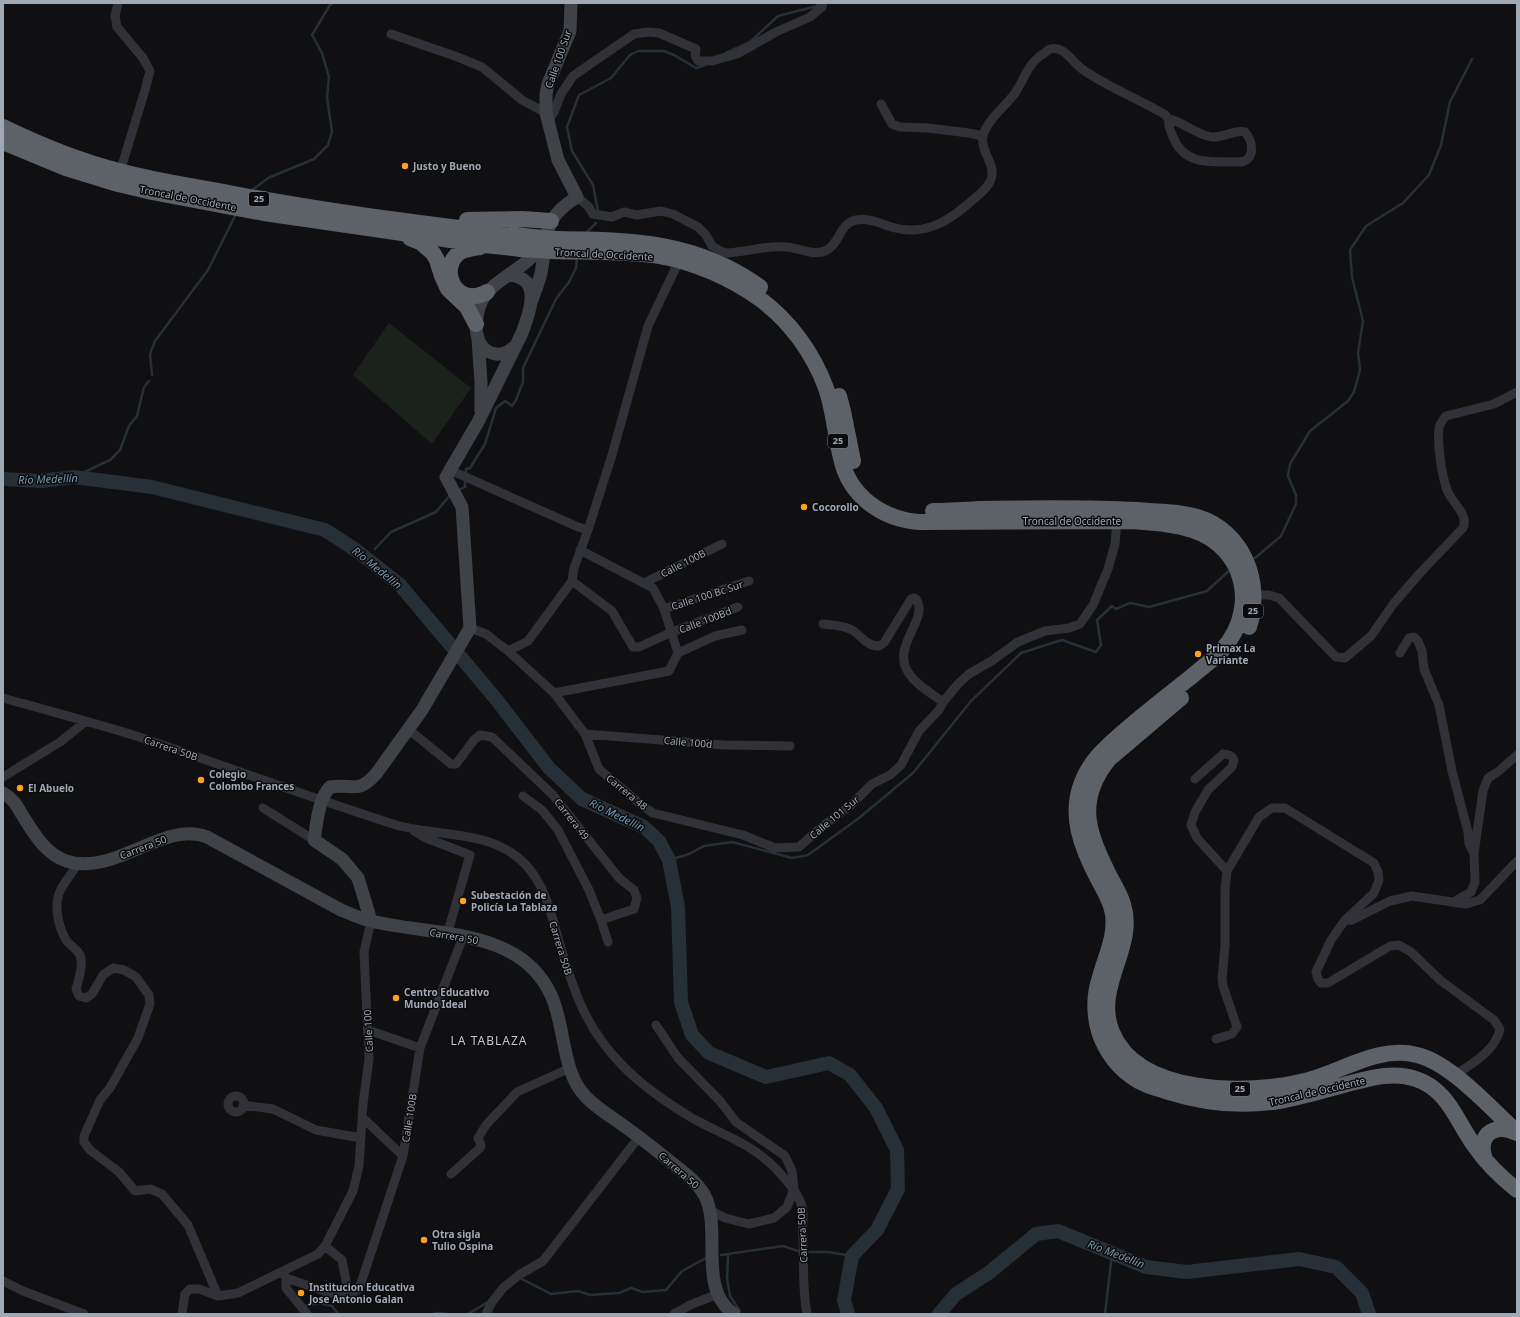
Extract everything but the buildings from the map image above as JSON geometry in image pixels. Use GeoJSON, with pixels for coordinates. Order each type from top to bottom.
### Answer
{"type":"FeatureCollection","features":[{"type":"Feature","properties":{"kind":"highway","name":"Troncal de Occidente"},"geometry":{"type":"LineString","coordinates":[[3,127],[66,155],[120,172],[268,201],[395,220],[522,243]]}},
{"type":"Feature","properties":{"kind":"highway","name":"Troncal de Occidente"},"geometry":{"type":"LineString","coordinates":[[3,142],[66,168],[125,186],[264,213],[486,245],[522,243],[550,244],[644,242],[683,250],[727,267],[748,278],[767,292],[793,316],[818,349],[828,368],[840,400],[855,467],[859,477],[873,493],[890,505],[900,509],[921,511],[978,509],[1118,509],[1184,514],[1197,517],[1211,523],[1234,542],[1250,570],[1254,595],[1252,619],[1248,629],[1239,646],[1223,664],[1110,759],[1101,770],[1094,783],[1088,804],[1091,835],[1118,890],[1124,907],[1126,922],[1123,944],[1111,979],[1107,998],[1109,1022],[1111,1031],[1116,1041],[1126,1055],[1137,1064],[1164,1077],[1202,1087],[1254,1089],[1291,1084],[1377,1056],[1395,1053],[1416,1054],[1425,1057],[1455,1075],[1517,1132]]}},
{"type":"Feature","properties":{"kind":"highway"},"geometry":{"type":"LineString","coordinates":[[344,212],[457,220],[488,221],[522,219],[551,221]]}},
{"type":"Feature","properties":{"kind":"highway"},"geometry":{"type":"LineString","coordinates":[[391,232],[420,242],[430,250],[437,260],[448,289],[467,307],[477,332]]}},
{"type":"Feature","properties":{"kind":"highway","name":"Troncal de Occidente"},"geometry":{"type":"LineString","coordinates":[[550,244],[642,254],[679,261],[702,269],[742,288],[760,299],[776,312],[790,327],[811,356],[825,387],[832,412],[841,459],[847,476],[861,496],[881,512],[900,520],[919,522],[1117,521],[1160,523],[1187,528],[1206,536],[1223,549],[1233,562],[1239,576],[1243,597],[1243,608],[1237,628],[1222,651],[1139,718],[1098,754],[1085,774],[1079,791],[1076,812],[1081,842],[1086,856],[1107,895],[1113,914],[1114,925],[1110,950],[1099,978],[1096,994],[1098,1024],[1106,1047],[1122,1068],[1132,1076],[1155,1089],[1206,1101],[1240,1104],[1275,1102],[1380,1076],[1395,1075],[1413,1078],[1428,1085],[1442,1095],[1468,1137],[1486,1161],[1517,1189]]}},
{"type":"Feature","properties":{"kind":"highway"},"geometry":{"type":"LineString","coordinates":[[486,245],[462,251],[452,261],[449,272],[453,286],[464,294],[477,296],[487,292]]}},
{"type":"Feature","properties":{"kind":"highway"},"geometry":{"type":"LineString","coordinates":[[1486,1161],[1482,1149],[1486,1136],[1497,1129],[1517,1132]]}},
{"type":"Feature","properties":{"kind":"street"},"geometry":{"type":"LineString","coordinates":[[118,3],[115,16],[117,28],[144,58],[150,71],[120,172]]}},
{"type":"Feature","properties":{"kind":"street","name":"Calle 100 Sur"},"geometry":{"type":"LineString","coordinates":[[571,3],[570,31],[548,84],[546,94],[547,118],[558,160],[578,197],[588,206],[593,214],[612,217],[624,212],[637,215],[661,211],[673,214],[698,227],[706,235],[712,246],[724,252],[737,252],[779,246],[797,248],[813,253],[822,252],[835,245],[841,232],[852,221],[867,220],[902,230],[919,230],[941,223],[967,205],[986,188],[992,179],[992,170],[983,145],[983,136]]}},
{"type":"Feature","properties":{"kind":"street"},"geometry":{"type":"LineString","coordinates":[[391,34],[482,67],[522,100],[547,118],[554,112],[561,94],[573,76],[634,34],[648,32],[665,35],[696,49],[695,55],[698,60],[712,62],[737,54],[776,32],[810,17],[822,8],[823,3]]}},
{"type":"Feature","properties":{"kind":"street"},"geometry":{"type":"LineString","coordinates":[[880,104],[892,124],[900,127],[928,128],[983,136],[992,120],[1014,93],[1034,61],[1052,49],[1062,50],[1078,66],[1096,79],[1157,110],[1169,119],[1181,123],[1201,134],[1212,137],[1222,137],[1239,131],[1245,132],[1252,151],[1251,156],[1249,159],[1240,162],[1199,160],[1185,155],[1176,143],[1168,124],[1169,119]]}},
{"type":"Feature","properties":{"kind":"street"},"geometry":{"type":"LineString","coordinates":[[530,304],[550,244],[547,232],[551,221],[567,203],[578,197]]}},
{"type":"Feature","properties":{"kind":"street"},"geometry":{"type":"LineString","coordinates":[[478,422],[482,396],[477,332],[479,307],[487,292],[497,283],[550,244]]}},
{"type":"Feature","properties":{"kind":"street"},"geometry":{"type":"LineString","coordinates":[[508,651],[528,641],[572,581],[574,568],[612,455],[648,326],[679,261]]}},
{"type":"Feature","properties":{"kind":"street"},"geometry":{"type":"LineString","coordinates":[[314,840],[322,800],[326,791],[330,788],[361,787],[368,783],[422,710],[470,628],[462,507],[446,477],[454,472],[522,333],[532,297],[531,290],[528,284],[522,279],[508,275]]}},
{"type":"Feature","properties":{"kind":"street"},"geometry":{"type":"LineString","coordinates":[[477,332],[486,350],[491,353],[504,354],[515,346]]}},
{"type":"Feature","properties":{"kind":"street"},"geometry":{"type":"LineString","coordinates":[[1254,595],[1269,595],[1279,598],[1336,657],[1345,658],[1371,636],[1398,598],[1420,572],[1463,528],[1465,523],[1464,518],[1448,491],[1441,468],[1439,429],[1441,422],[1446,416],[1494,404],[1517,392]]}},
{"type":"Feature","properties":{"kind":"street"},"geometry":{"type":"LineString","coordinates":[[454,472],[578,528],[588,530]]}},
{"type":"Feature","properties":{"kind":"street"},"geometry":{"type":"LineString","coordinates":[[823,624],[846,627],[870,644],[879,646],[884,643],[911,599],[916,599],[919,606],[919,612],[906,642],[902,657],[903,663],[912,678],[943,702],[958,684],[969,674],[993,660],[1018,642],[1044,631],[1069,628],[1080,624],[1093,605],[1110,564],[1116,544],[1117,521]]}},
{"type":"Feature","properties":{"kind":"street","name":"Calle 100B"},"geometry":{"type":"LineString","coordinates":[[644,583],[722,544]]}},
{"type":"Feature","properties":{"kind":"street"},"geometry":{"type":"LineString","coordinates":[[580,550],[653,588],[664,608],[678,654]]}},
{"type":"Feature","properties":{"kind":"street","name":"Calle 100Bd"},"geometry":{"type":"LineString","coordinates":[[572,581],[612,611],[633,647],[639,647],[672,632],[738,607]]}},
{"type":"Feature","properties":{"kind":"street","name":"Calle 100 Bc Sur"},"geometry":{"type":"LineString","coordinates":[[664,608],[749,581]]}},
{"type":"Feature","properties":{"kind":"street","name":"Carrera 48"},"geometry":{"type":"LineString","coordinates":[[470,628],[486,634],[508,651],[554,693],[585,734],[599,769],[653,813],[743,835],[775,848],[799,847]]}},
{"type":"Feature","properties":{"kind":"street"},"geometry":{"type":"LineString","coordinates":[[554,693],[669,672],[678,654],[715,636],[742,630]]}},
{"type":"Feature","properties":{"kind":"street"},"geometry":{"type":"LineString","coordinates":[[1400,653],[1409,638],[1414,637],[1418,641],[1422,651],[1424,669],[1440,705],[1452,771],[1468,832],[1469,844],[1474,853]]}},
{"type":"Feature","properties":{"kind":"street","name":"Carrera 50B"},"geometry":{"type":"LineString","coordinates":[[3,698],[131,735],[411,829],[465,835],[488,841],[506,849],[522,862],[536,877],[547,900],[578,999],[593,1030],[604,1046],[624,1067],[657,1095],[693,1118],[758,1152],[774,1165],[794,1188],[802,1206],[807,1314]]}},
{"type":"Feature","properties":{"kind":"street","name":"Calle 101 Sur"},"geometry":{"type":"LineString","coordinates":[[799,847],[824,825],[851,805],[872,784],[890,775],[901,765],[919,731],[939,710],[943,702]]}},
{"type":"Feature","properties":{"kind":"street"},"geometry":{"type":"LineString","coordinates":[[3,777],[60,742],[85,722]]}},
{"type":"Feature","properties":{"kind":"street","name":"Carrera 49"},"geometry":{"type":"LineString","coordinates":[[408,729],[451,764],[456,764],[474,740],[480,735],[492,737],[553,795],[619,878],[634,890],[637,898],[634,909],[601,920]]}},
{"type":"Feature","properties":{"kind":"street","name":"Calle 100d"},"geometry":{"type":"LineString","coordinates":[[585,734],[724,745],[790,746]]}},
{"type":"Feature","properties":{"kind":"street"},"geometry":{"type":"LineString","coordinates":[[1195,780],[1223,754],[1228,754],[1234,760],[1232,767],[1208,790],[1195,812],[1191,825],[1197,838],[1227,871]]}},
{"type":"Feature","properties":{"kind":"street"},"geometry":{"type":"LineString","coordinates":[[1456,903],[1457,900],[1471,892],[1474,888],[1474,853],[1483,790],[1488,778],[1517,755]]}},
{"type":"Feature","properties":{"kind":"street","name":"Carrera 50"},"geometry":{"type":"LineString","coordinates":[[3,793],[12,799],[40,842],[50,852],[66,860],[78,863],[95,863],[124,855],[185,832],[198,833],[207,836],[341,910],[371,922],[487,942],[510,952],[528,964],[548,989],[554,1000],[570,1068],[574,1081],[582,1094],[693,1180],[701,1190],[710,1210],[712,1266],[718,1294],[723,1304],[734,1314]]}},
{"type":"Feature","properties":{"kind":"street","name":"Carrera 49"},"geometry":{"type":"LineString","coordinates":[[523,796],[542,810],[558,829],[588,890],[601,920],[608,942]]}},
{"type":"Feature","properties":{"kind":"street","name":"Calle 100"},"geometry":{"type":"LineString","coordinates":[[218,1296],[238,1293],[284,1275],[318,1254],[325,1246],[353,1191],[359,1166],[362,1104],[369,1059],[364,952],[371,922],[358,878],[342,859],[263,808]]}},
{"type":"Feature","properties":{"kind":"street"},"geometry":{"type":"LineString","coordinates":[[1216,1039],[1232,1034],[1237,1027],[1222,986],[1225,946],[1225,890],[1227,871],[1259,817],[1272,808],[1285,808],[1374,863],[1378,872],[1379,880],[1374,893],[1345,920],[1331,940],[1316,972],[1318,979],[1321,982],[1328,983],[1390,946],[1399,945],[1411,952],[1440,980],[1494,1020],[1500,1029],[1498,1037],[1491,1047],[1473,1063],[1455,1075]]}},
{"type":"Feature","properties":{"kind":"street"},"geometry":{"type":"LineString","coordinates":[[558,829],[570,817]]}},
{"type":"Feature","properties":{"kind":"street"},"geometry":{"type":"LineString","coordinates":[[411,829],[426,838],[470,855],[447,935]]}},
{"type":"Feature","properties":{"kind":"street"},"geometry":{"type":"LineString","coordinates":[[1345,920],[1352,920],[1390,901],[1412,896],[1466,904],[1480,900],[1517,861]]}},
{"type":"Feature","properties":{"kind":"street"},"geometry":{"type":"LineString","coordinates":[[78,863],[60,890],[57,910],[61,927],[67,941],[80,954],[82,961],[76,989],[80,996],[86,998],[92,994],[103,975],[113,968],[124,970],[136,977],[149,995],[150,1004],[138,1038],[110,1088],[100,1100],[84,1136],[84,1142],[90,1150],[119,1172],[134,1192],[150,1189],[162,1194],[188,1225],[218,1296]]}},
{"type":"Feature","properties":{"kind":"street","name":"Calle 100B"},"geometry":{"type":"LineString","coordinates":[[349,1296],[359,1289],[403,1156],[420,1048],[463,937]]}},
{"type":"Feature","properties":{"kind":"street"},"geometry":{"type":"LineString","coordinates":[[656,1025],[678,1058],[720,1101],[736,1122],[785,1156],[792,1171],[794,1188],[787,1207],[774,1218],[749,1224],[725,1218],[710,1210]]}},
{"type":"Feature","properties":{"kind":"street"},"geometry":{"type":"LineString","coordinates":[[368,1030],[420,1048]]}},
{"type":"Feature","properties":{"kind":"street"},"geometry":{"type":"LineString","coordinates":[[451,1174],[480,1148],[481,1145],[478,1138],[486,1125],[517,1092],[570,1068]]}},
{"type":"Feature","properties":{"kind":"street"},"geometry":{"type":"LineString","coordinates":[[243,1105],[273,1109],[316,1130],[361,1138]]}},
{"type":"Feature","properties":{"kind":"street"},"geometry":{"type":"LineString","coordinates":[[362,1118],[403,1156]]}},
{"type":"Feature","properties":{"kind":"street"},"geometry":{"type":"LineString","coordinates":[[486,1314],[497,1295],[518,1276],[543,1261],[639,1137]]}},
{"type":"Feature","properties":{"kind":"street"},"geometry":{"type":"LineString","coordinates":[[303,1309],[286,1288],[284,1275],[336,1295],[349,1296],[342,1260],[325,1246]]}},
{"type":"Feature","properties":{"kind":"street"},"geometry":{"type":"LineString","coordinates":[[3,1281],[84,1314]]}},
{"type":"Feature","properties":{"kind":"street"},"geometry":{"type":"LineString","coordinates":[[182,1314],[185,1294],[190,1289],[199,1289],[218,1296]]}},
{"type":"Feature","properties":{"kind":"street"},"geometry":{"type":"LineString","coordinates":[[674,1314],[690,1305],[718,1294]]}},
{"type":"Feature","properties":{"kind":"shaded area"},"geometry":{"type":"Polygon","coordinates":[[[389,323],[471,388],[432,444],[353,375],[389,323]]]}},
{"type":"Feature","properties":{"kind":"waterway"},"geometry":{"type":"LineString","coordinates":[[251,191],[268,178],[314,159],[328,145],[332,132],[327,97],[329,77],[322,53],[312,35],[330,5],[333,3]]}},
{"type":"Feature","properties":{"kind":"waterway"},"geometry":{"type":"LineString","coordinates":[[726,53],[750,42],[778,16],[817,6],[818,3]]}},
{"type":"Feature","properties":{"kind":"waterway"},"geometry":{"type":"LineString","coordinates":[[598,211],[593,185],[572,151],[567,127],[579,95],[611,78],[630,55],[638,51],[664,51],[696,68],[705,65]]}},
{"type":"Feature","properties":{"kind":"waterway"},"geometry":{"type":"LineString","coordinates":[[1255,558],[1281,536],[1296,504],[1296,495],[1288,476],[1290,464],[1310,431],[1348,401],[1354,392],[1360,370],[1358,353],[1363,321],[1352,277],[1350,250],[1366,226],[1403,203],[1429,175],[1441,145],[1450,102],[1472,59]]}},
{"type":"Feature","properties":{"kind":"waterway"},"geometry":{"type":"LineString","coordinates":[[152,375],[150,354],[155,341],[208,270],[235,216]]}},
{"type":"Feature","properties":{"kind":"waterway"},"geometry":{"type":"LineString","coordinates":[[587,232],[596,223]]}},
{"type":"Feature","properties":{"kind":"waterway"},"geometry":{"type":"LineString","coordinates":[[466,474],[466,469],[470,468],[485,444],[496,408],[505,401],[512,406],[516,400],[523,382],[523,368],[556,299],[569,282],[576,268],[577,258]]}},
{"type":"Feature","properties":{"kind":"waterway"},"geometry":{"type":"LineString","coordinates":[[74,477],[110,460],[120,450],[129,426],[137,416],[144,387],[149,381]]}},
{"type":"Feature","properties":{"kind":"waterway","name":"Río Medellín"},"geometry":{"type":"LineString","coordinates":[[3,479],[41,481],[74,477],[152,487],[325,530],[356,550],[400,585],[496,699],[549,768],[582,799],[644,827],[659,841],[669,860],[678,907],[681,1002],[692,1035],[709,1053],[766,1077],[829,1063],[850,1075],[876,1108],[897,1150],[898,1189],[877,1230],[852,1256],[844,1300],[848,1314]]}},
{"type":"Feature","properties":{"kind":"waterway"},"geometry":{"type":"LineString","coordinates":[[457,491],[465,487],[465,479]]}},
{"type":"Feature","properties":{"kind":"waterway"},"geometry":{"type":"LineString","coordinates":[[375,549],[391,532],[436,512],[451,494]]}},
{"type":"Feature","properties":{"kind":"waterway"},"geometry":{"type":"LineString","coordinates":[[669,860],[689,854],[704,846],[732,842],[792,858],[808,855],[859,818],[913,773],[971,701],[1021,653],[1062,640],[1096,652],[1101,645],[1097,620],[1112,606],[1116,609],[1130,603],[1149,607],[1207,591],[1230,570]]}},
{"type":"Feature","properties":{"kind":"waterway","name":"Río Medellín"},"geometry":{"type":"LineString","coordinates":[[939,1314],[956,1294],[990,1272],[1036,1234],[1058,1231],[1146,1267],[1187,1272],[1299,1259],[1336,1267],[1362,1293],[1369,1314]]}},
{"type":"Feature","properties":{"kind":"waterway"},"geometry":{"type":"LineString","coordinates":[[721,1255],[783,1246],[801,1252]]}},
{"type":"Feature","properties":{"kind":"waterway"},"geometry":{"type":"LineString","coordinates":[[806,1252],[828,1252],[852,1256]]}},
{"type":"Feature","properties":{"kind":"waterway"},"geometry":{"type":"LineString","coordinates":[[1105,1314],[1112,1254]]}},
{"type":"Feature","properties":{"kind":"waterway"},"geometry":{"type":"LineString","coordinates":[[728,1255],[727,1278],[730,1296],[740,1311]]}},
{"type":"Feature","properties":{"kind":"waterway"},"geometry":{"type":"LineString","coordinates":[[520,1278],[551,1294],[578,1291],[590,1295],[619,1293],[631,1288],[643,1292],[666,1290],[682,1271],[708,1257]]}},
{"type":"Feature","properties":{"kind":"waterway"},"geometry":{"type":"LineString","coordinates":[[468,1314],[488,1302]]}},
{"type":"Feature","properties":{"kind":"waterway"},"geometry":{"type":"LineString","coordinates":[[304,1306],[320,1303],[332,1306],[338,1314]]}},
{"type":"Feature","properties":{"kind":"waterway"},"geometry":{"type":"LineString","coordinates":[[433,1314],[447,1314]]}},
{"type":"Feature","properties":{"kind":"place","name":"Justo y Bueno"},"geometry":{"type":"Point","coordinates":[405,166]}},
{"type":"Feature","properties":{"kind":"place","name":"Cocorollo"},"geometry":{"type":"Point","coordinates":[804,507]}},
{"type":"Feature","properties":{"kind":"place","name":"Primax La Variante"},"geometry":{"type":"Point","coordinates":[1198,654]}},
{"type":"Feature","properties":{"kind":"place","name":"Colegio Colombo Frances"},"geometry":{"type":"Point","coordinates":[201,780]}},
{"type":"Feature","properties":{"kind":"place","name":"El Abuelo"},"geometry":{"type":"Point","coordinates":[20,788]}},
{"type":"Feature","properties":{"kind":"place","name":"Subestación de Policía La Tablaza"},"geometry":{"type":"Point","coordinates":[463,901]}},
{"type":"Feature","properties":{"kind":"place","name":"Centro Educativo Mundo Ideal"},"geometry":{"type":"Point","coordinates":[396,998]}},
{"type":"Feature","properties":{"kind":"place","name":"Otra sigla Tulio Ospina"},"geometry":{"type":"Point","coordinates":[424,1240]}},
{"type":"Feature","properties":{"kind":"place","name":"Institucion Educativa Jose Antonio Galan"},"geometry":{"type":"Point","coordinates":[301,1293]}},
{"type":"Feature","properties":{"kind":"district","name":"LA TABLAZA"},"geometry":{"type":"Point","coordinates":[489,1041]}}]}
